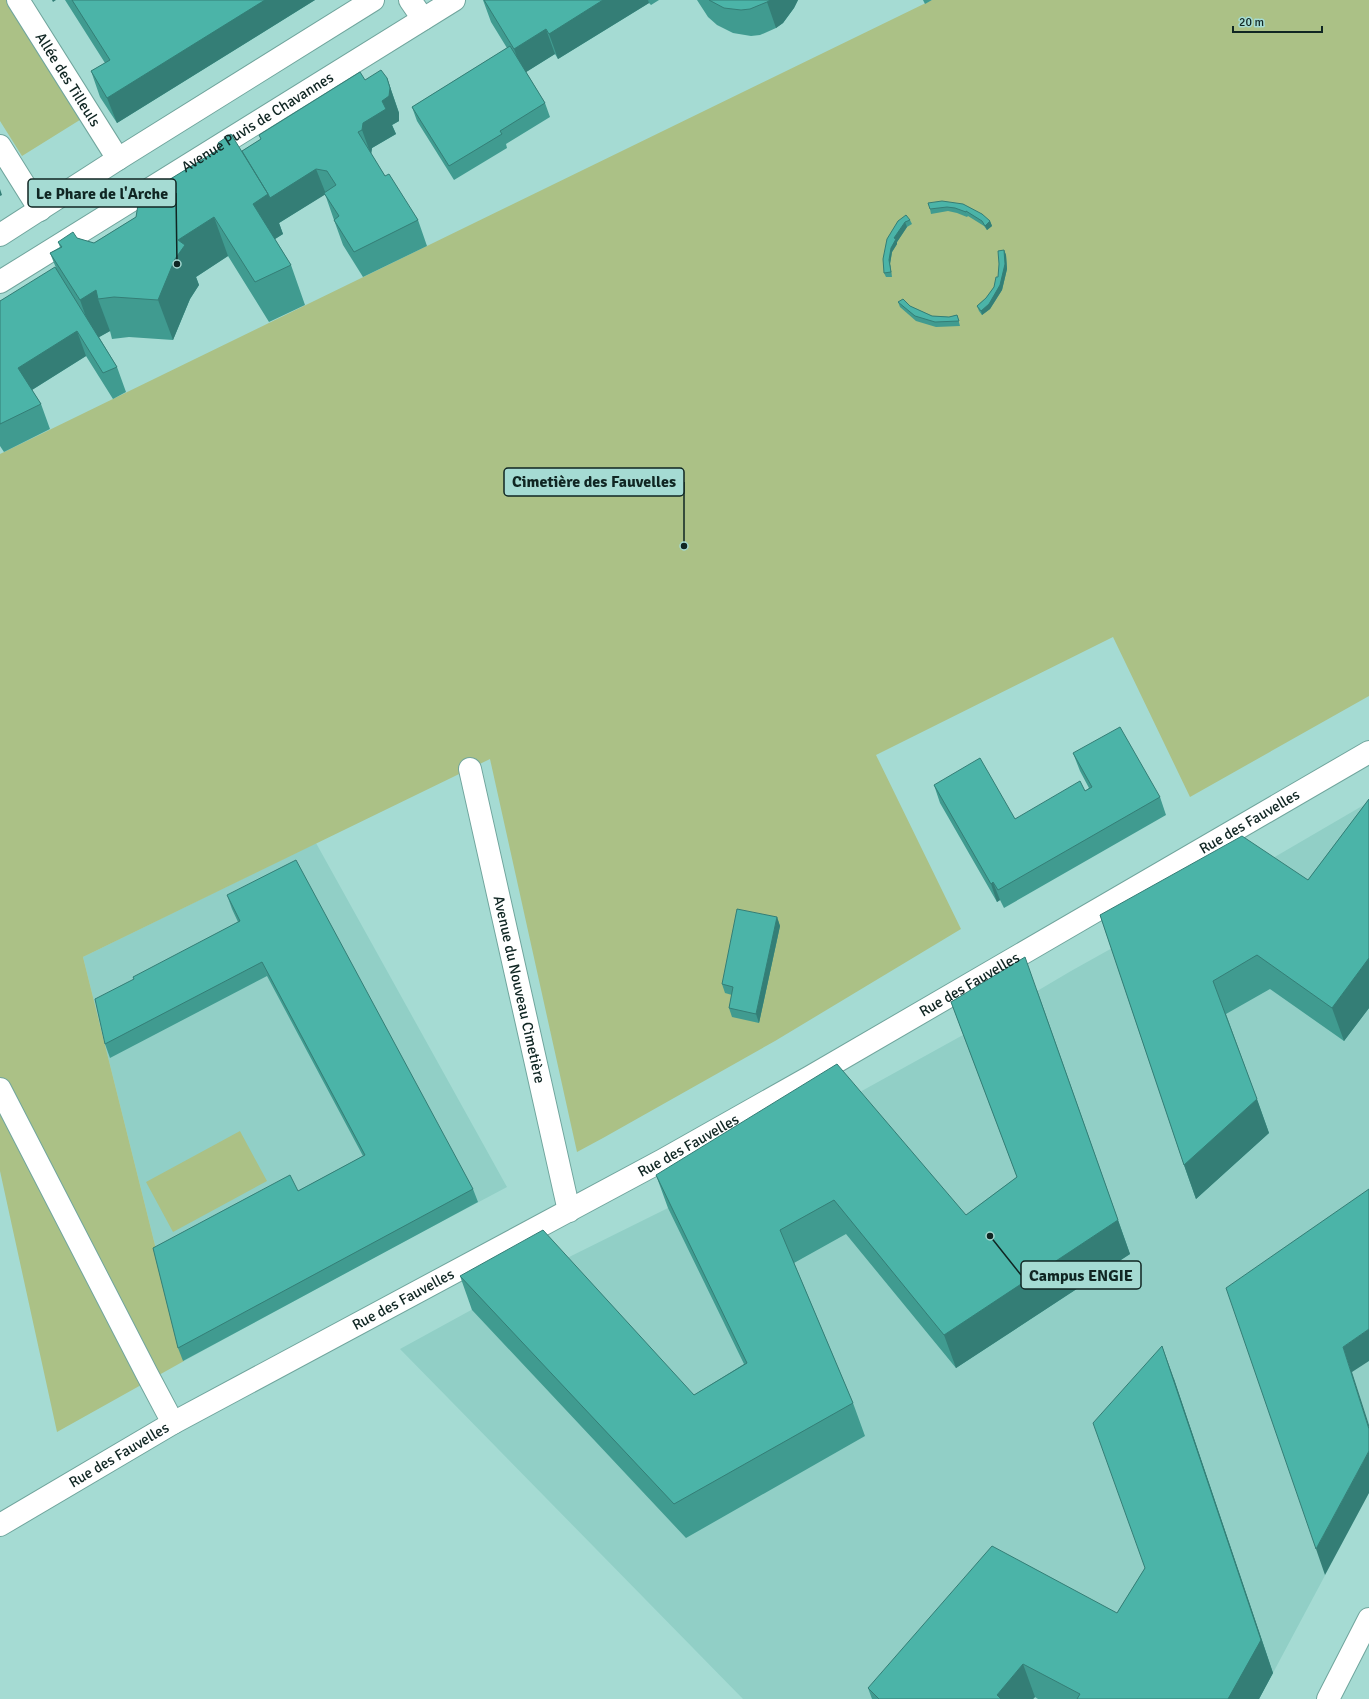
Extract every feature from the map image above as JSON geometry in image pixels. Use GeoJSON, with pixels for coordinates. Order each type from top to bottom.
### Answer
{"type":"FeatureCollection","features":[{"type":"Feature","properties":{"kind":"street","name":"Allée des Tilleuls"},"geometry":{"type":"LineString","coordinates":[[18,0],[118,159]]}},
{"type":"Feature","properties":{"kind":"street"},"geometry":{"type":"LineString","coordinates":[[0,235],[118,159],[373,0]]}},
{"type":"Feature","properties":{"kind":"street"},"geometry":{"type":"LineString","coordinates":[[410,0],[423,19]]}},
{"type":"Feature","properties":{"kind":"street","name":"Avenue Puvis de Chavannes"},"geometry":{"type":"LineString","coordinates":[[0,282],[454,0]]}},
{"type":"Feature","properties":{"kind":"street"},"geometry":{"type":"LineString","coordinates":[[0,146],[40,210]]}},
{"type":"Feature","properties":{"kind":"street","name":"Rue des Fauvelles"},"geometry":{"type":"LineString","coordinates":[[0,1525],[173,1423],[663,1160],[803,1081],[1369,752]]}},
{"type":"Feature","properties":{"kind":"street","name":"Avenue du Nouveau Cimetière"},"geometry":{"type":"LineString","coordinates":[[470,769],[569,1211]]}},
{"type":"Feature","properties":{"kind":"street"},"geometry":{"type":"LineString","coordinates":[[0,1089],[173,1423]]}},
{"type":"Feature","properties":{"kind":"street"},"geometry":{"type":"LineString","coordinates":[[1328,1699],[1369,1619]]}},
{"type":"Feature","properties":{"kind":"shaded area"},"geometry":{"type":"Polygon","coordinates":[[[0,0],[8,0],[83,118],[22,156],[0,121],[0,0]]]}},
{"type":"Feature","properties":{"kind":"shaded area"},"geometry":{"type":"Polygon","coordinates":[[[932,0],[1369,0],[1369,696],[1190,797],[1113,637],[876,755],[961,929],[775,1041],[577,1152],[490,759],[83,957],[184,1361],[57,1432],[0,1171],[0,454],[932,0]]]}},
{"type":"Feature","properties":{"kind":"shaded area"},"geometry":{"type":"Polygon","coordinates":[[[1369,802],[1369,1493],[1259,1699],[743,1699],[400,1349],[555,1264],[668,1208],[849,1098],[963,1035],[1071,971],[1254,869],[1369,802]]]}},
{"type":"Feature","properties":{"kind":"shaded area"},"geometry":{"type":"Polygon","coordinates":[[[316,843],[507,1187],[184,1361],[83,957],[316,843]]]}},
{"type":"Feature","properties":{"kind":"shaded area"},"geometry":{"type":"Polygon","coordinates":[[[240,1131],[267,1181],[173,1232],[146,1182],[240,1131]]]}},
{"type":"Feature","properties":{"kind":"building"},"geometry":{"type":"Polygon","coordinates":[[[72,0],[265,0],[107,98],[91,71],[110,60],[72,0]]]}},
{"type":"Feature","properties":{"kind":"building"},"geometry":{"type":"Polygon","coordinates":[[[484,0],[603,0],[549,34],[546,29],[514,49],[484,0]]]}},
{"type":"Feature","properties":{"kind":"building"},"geometry":{"type":"Polygon","coordinates":[[[709,0],[770,0],[750,9],[741,10],[724,8],[709,0]]]}},
{"type":"Feature","properties":{"kind":"building"},"geometry":{"type":"Polygon","coordinates":[[[510,46],[545,103],[500,131],[502,134],[449,166],[412,107],[510,46]]]}},
{"type":"Feature","properties":{"kind":"building"},"geometry":{"type":"Polygon","coordinates":[[[381,70],[387,78],[390,88],[389,96],[382,101],[386,109],[363,123],[362,130],[358,132],[385,176],[389,174],[418,220],[354,252],[334,220],[339,216],[324,193],[336,185],[327,171],[316,169],[270,198],[242,151],[261,139],[259,135],[360,72],[365,80],[381,70]]]}},
{"type":"Feature","properties":{"kind":"building"},"geometry":{"type":"Polygon","coordinates":[[[231,134],[268,194],[253,204],[291,265],[255,282],[214,217],[178,240],[185,245],[175,259],[158,300],[114,297],[98,299],[96,290],[80,300],[50,253],[62,247],[58,242],[73,232],[77,238],[94,243],[136,217],[139,199],[136,193],[151,184],[154,189],[221,148],[218,143],[231,134]]]}},
{"type":"Feature","properties":{"kind":"building"},"geometry":{"type":"Polygon","coordinates":[[[942,201],[963,204],[982,214],[990,221],[985,226],[982,221],[966,211],[955,208],[947,207],[930,209],[928,203],[942,201]]]}},
{"type":"Feature","properties":{"kind":"building"},"geometry":{"type":"Polygon","coordinates":[[[906,215],[910,220],[905,222],[894,238],[896,239],[891,248],[889,260],[891,272],[884,273],[883,259],[887,239],[898,221],[906,215]]]}},
{"type":"Feature","properties":{"kind":"building"},"geometry":{"type":"Polygon","coordinates":[[[1004,250],[1005,264],[1000,285],[989,304],[981,311],[977,306],[986,298],[994,287],[996,277],[998,277],[998,251],[1004,250]]]}},
{"type":"Feature","properties":{"kind":"building"},"geometry":{"type":"Polygon","coordinates":[[[55,267],[117,367],[103,373],[77,331],[18,368],[41,404],[0,424],[0,301],[55,267]]]}},
{"type":"Feature","properties":{"kind":"building"},"geometry":{"type":"Polygon","coordinates":[[[903,299],[910,306],[932,316],[949,317],[957,315],[959,321],[935,322],[915,316],[898,302],[903,299]]]}},
{"type":"Feature","properties":{"kind":"building"},"geometry":{"type":"Polygon","coordinates":[[[1120,727],[1160,797],[998,890],[993,882],[991,884],[934,785],[980,758],[1015,819],[1080,781],[1085,791],[1092,787],[1073,753],[1120,727]]]}},
{"type":"Feature","properties":{"kind":"building"},"geometry":{"type":"Polygon","coordinates":[[[1369,799],[1369,958],[1332,1008],[1257,955],[1213,981],[1257,1099],[1184,1165],[1100,915],[1242,836],[1308,880],[1369,799]]]}},
{"type":"Feature","properties":{"kind":"building"},"geometry":{"type":"Polygon","coordinates":[[[296,860],[473,1189],[178,1348],[153,1248],[290,1175],[298,1191],[365,1155],[262,962],[105,1044],[95,999],[134,979],[133,977],[240,921],[227,895],[296,860]]]}},
{"type":"Feature","properties":{"kind":"building"},"geometry":{"type":"Polygon","coordinates":[[[737,909],[777,917],[756,1014],[729,1008],[733,987],[722,984],[737,909]]]}},
{"type":"Feature","properties":{"kind":"building"},"geometry":{"type":"Polygon","coordinates":[[[1025,957],[1118,1220],[944,1335],[834,1200],[780,1230],[853,1403],[674,1504],[460,1276],[543,1230],[694,1395],[747,1363],[656,1175],[837,1064],[966,1215],[1017,1177],[951,1002],[1025,957]]]}},
{"type":"Feature","properties":{"kind":"building"},"geometry":{"type":"Polygon","coordinates":[[[1369,1189],[1369,1329],[1343,1347],[1369,1429],[1369,1451],[1316,1549],[1226,1288],[1369,1189]]]}},
{"type":"Feature","properties":{"kind":"building"},"geometry":{"type":"Polygon","coordinates":[[[1162,1346],[1261,1640],[1228,1699],[1077,1699],[1080,1694],[1023,1664],[997,1695],[1001,1699],[879,1699],[868,1688],[992,1546],[1117,1613],[1145,1568],[1093,1423],[1162,1346]]]}},
{"type":"Feature","properties":{"kind":"place","name":"Le Phare de l'Arche"},"geometry":{"type":"Point","coordinates":[177,264]}},
{"type":"Feature","properties":{"kind":"place","name":"Cimetière des Fauvelles"},"geometry":{"type":"Point","coordinates":[684,546]}},
{"type":"Feature","properties":{"kind":"place","name":"Campus ENGIE"},"geometry":{"type":"Point","coordinates":[990,1236]}}]}
